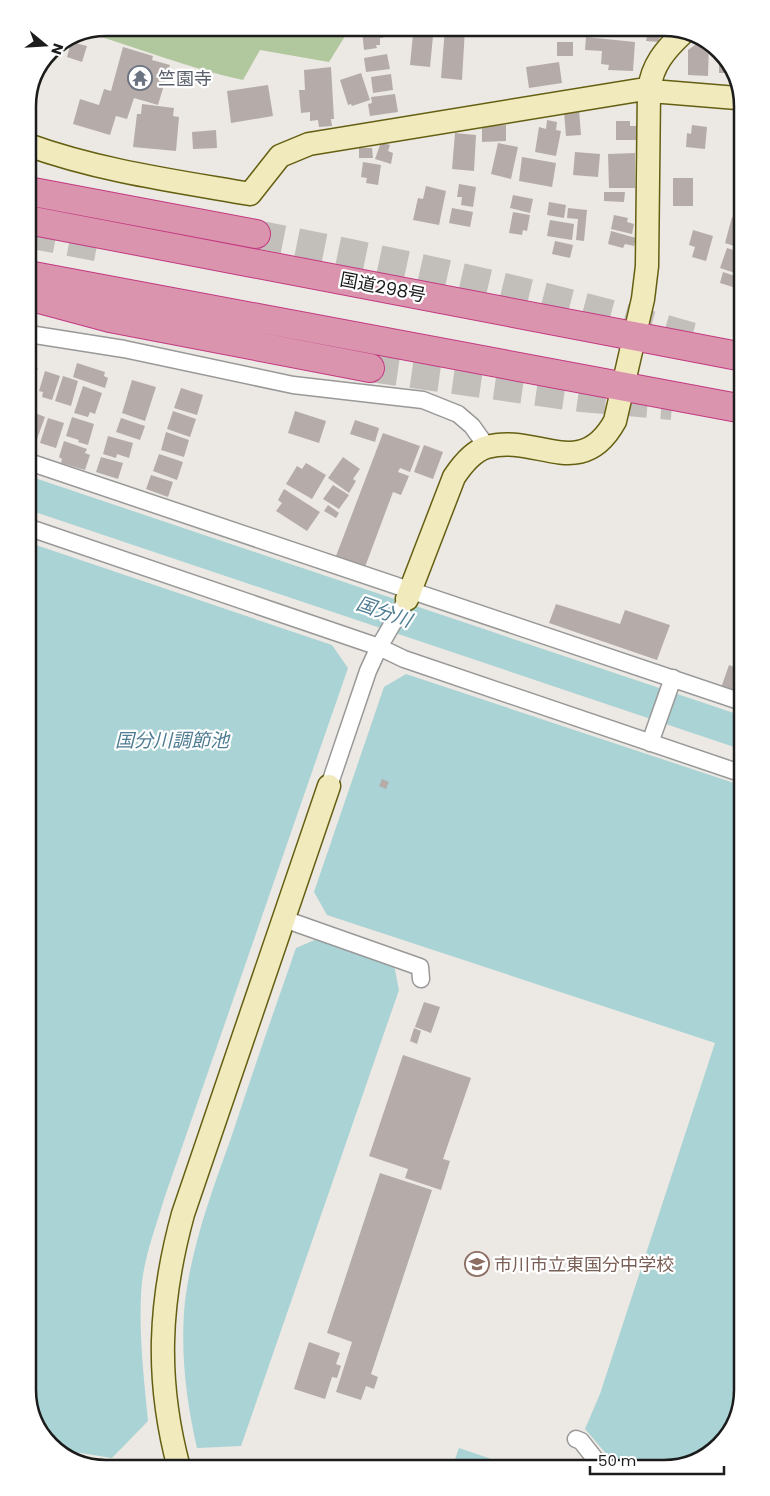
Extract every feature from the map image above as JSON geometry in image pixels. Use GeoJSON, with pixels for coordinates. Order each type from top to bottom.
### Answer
{"type":"FeatureCollection","features":[{"type":"Feature","properties":{"kind":"highway"},"geometry":{"type":"LineString","coordinates":[[36,193],[256,234]]}},
{"type":"Feature","properties":{"kind":"highway","name":"国道298号"},"geometry":{"type":"LineString","coordinates":[[36,222],[734,355]]}},
{"type":"Feature","properties":{"kind":"highway"},"geometry":{"type":"LineString","coordinates":[[36,277],[734,407]]}},
{"type":"Feature","properties":{"kind":"highway"},"geometry":{"type":"LineString","coordinates":[[36,298],[110,318],[370,368]]}},
{"type":"Feature","properties":{"kind":"street"},"geometry":{"type":"LineString","coordinates":[[177,1460],[165,1399],[162,1364],[162,1330],[171,1256],[183,1214],[368,671],[410,595],[454,478],[470,458],[487,447],[505,445],[573,454],[589,450],[607,436],[615,421],[644,299],[647,266],[649,90],[651,74],[657,62],[678,38]]}},
{"type":"Feature","properties":{"kind":"street"},"geometry":{"type":"LineString","coordinates":[[36,148],[77,162],[122,172],[250,194],[280,156],[308,144],[639,90],[733,98]]}},
{"type":"Feature","properties":{"kind":"street"},"geometry":{"type":"LineString","coordinates":[[36,335],[124,349],[292,385],[423,400],[458,414],[472,426],[487,447]]}},
{"type":"Feature","properties":{"kind":"street"},"geometry":{"type":"LineString","coordinates":[[36,464],[410,595],[672,682],[734,699]]}},
{"type":"Feature","properties":{"kind":"street"},"geometry":{"type":"LineString","coordinates":[[36,530],[383,641],[404,659],[734,771]]}},
{"type":"Feature","properties":{"kind":"street"},"geometry":{"type":"LineString","coordinates":[[650,743],[672,682]]}},
{"type":"Feature","properties":{"kind":"street"},"geometry":{"type":"LineString","coordinates":[[284,919],[420,967],[422,979]]}},
{"type":"Feature","properties":{"kind":"street"},"geometry":{"type":"LineString","coordinates":[[576,1439],[581,1441],[596,1460]]}},
{"type":"Feature","properties":{"kind":"green space"},"geometry":{"type":"Polygon","coordinates":[[[345,36],[329,62],[260,50],[243,80],[186,65],[99,37],[345,36]]]}},
{"type":"Feature","properties":{"kind":"water","name":"国分川調節池"},"geometry":{"type":"Polygon","coordinates":[[[36,545],[332,645],[348,668],[153,1234],[144,1270],[141,1311],[142,1358],[148,1421],[112,1458],[75,1452],[57,1439],[42,1417],[36,1390],[36,545]]]}},
{"type":"Feature","properties":{"kind":"water"},"geometry":{"type":"Polygon","coordinates":[[[406,674],[734,783],[734,1390],[731,1408],[722,1429],[703,1448],[691,1454],[664,1460],[611,1460],[585,1429],[600,1394],[715,1043],[327,915],[314,892],[384,687],[406,674]]]}},
{"type":"Feature","properties":{"kind":"water"},"geometry":{"type":"Polygon","coordinates":[[[317,939],[394,965],[399,990],[241,1446],[197,1448],[187,1394],[183,1338],[185,1301],[192,1259],[210,1198],[296,948],[317,939]]]}},
{"type":"Feature","properties":{"kind":"water"},"geometry":{"type":"Polygon","coordinates":[[[459,1448],[494,1460],[455,1460],[459,1448]]]}},
{"type":"Feature","properties":{"kind":"building"},"geometry":{"type":"Polygon","coordinates":[[[363,36],[383,36],[383,38],[380,38],[380,45],[376,45],[377,48],[364,50],[363,36]]]}},
{"type":"Feature","properties":{"kind":"building"},"geometry":{"type":"Polygon","coordinates":[[[413,36],[433,36],[430,67],[410,65],[413,36]]]}},
{"type":"Feature","properties":{"kind":"building"},"geometry":{"type":"Polygon","coordinates":[[[444,36],[465,36],[462,80],[441,78],[444,36]]]}},
{"type":"Feature","properties":{"kind":"building"},"geometry":{"type":"Polygon","coordinates":[[[647,36],[660,36],[659,42],[646,41],[647,36]]]}},
{"type":"Feature","properties":{"kind":"building"},"geometry":{"type":"Polygon","coordinates":[[[586,37],[635,42],[633,71],[608,70],[609,65],[601,64],[602,51],[585,50],[586,37]]]}},
{"type":"Feature","properties":{"kind":"building"},"geometry":{"type":"Polygon","coordinates":[[[557,42],[573,42],[573,56],[557,56],[557,42]]]}},
{"type":"Feature","properties":{"kind":"building"},"geometry":{"type":"Polygon","coordinates":[[[77,43],[87,46],[82,62],[70,58],[70,47],[77,43]]]}},
{"type":"Feature","properties":{"kind":"building"},"geometry":{"type":"Polygon","coordinates":[[[696,44],[709,53],[708,76],[688,75],[688,50],[696,44]]]}},
{"type":"Feature","properties":{"kind":"building"},"geometry":{"type":"Polygon","coordinates":[[[123,47],[153,56],[152,60],[170,65],[158,105],[134,98],[127,119],[116,116],[110,135],[73,124],[80,99],[99,105],[104,89],[111,91],[123,47]]]}},
{"type":"Feature","properties":{"kind":"building"},"geometry":{"type":"Polygon","coordinates":[[[387,54],[390,69],[366,72],[364,58],[387,54]]]}},
{"type":"Feature","properties":{"kind":"building"},"geometry":{"type":"Polygon","coordinates":[[[559,62],[562,83],[529,88],[526,67],[559,62]]]}},
{"type":"Feature","properties":{"kind":"building"},"geometry":{"type":"Polygon","coordinates":[[[719,64],[725,73],[719,73],[719,64]]]}},
{"type":"Feature","properties":{"kind":"building"},"geometry":{"type":"Polygon","coordinates":[[[331,67],[334,119],[331,119],[332,126],[319,127],[318,120],[310,121],[310,112],[301,113],[299,90],[305,90],[304,70],[331,67]]]}},
{"type":"Feature","properties":{"kind":"building"},"geometry":{"type":"Polygon","coordinates":[[[361,73],[370,100],[352,106],[351,104],[348,105],[340,80],[361,73]]]}},
{"type":"Feature","properties":{"kind":"building"},"geometry":{"type":"Polygon","coordinates":[[[391,74],[393,90],[373,93],[371,77],[391,74]]]}},
{"type":"Feature","properties":{"kind":"building"},"geometry":{"type":"Polygon","coordinates":[[[268,85],[273,116],[231,123],[227,91],[268,85]]]}},
{"type":"Feature","properties":{"kind":"building"},"geometry":{"type":"Polygon","coordinates":[[[395,94],[398,112],[370,116],[368,104],[372,103],[371,97],[395,94]]]}},
{"type":"Feature","properties":{"kind":"building"},"geometry":{"type":"Polygon","coordinates":[[[142,104],[174,108],[173,116],[179,117],[176,151],[133,147],[137,114],[141,114],[142,104]]]}},
{"type":"Feature","properties":{"kind":"building"},"geometry":{"type":"Polygon","coordinates":[[[579,110],[581,135],[566,136],[564,112],[579,110]]]}},
{"type":"Feature","properties":{"kind":"building"},"geometry":{"type":"Polygon","coordinates":[[[547,120],[557,122],[556,130],[561,131],[556,156],[535,152],[539,127],[546,129],[547,120]]]}},
{"type":"Feature","properties":{"kind":"building"},"geometry":{"type":"Polygon","coordinates":[[[616,121],[630,121],[630,126],[639,126],[639,140],[616,140],[616,121]]]}},
{"type":"Feature","properties":{"kind":"building"},"geometry":{"type":"Polygon","coordinates":[[[506,125],[506,141],[482,142],[482,126],[506,125]]]}},
{"type":"Feature","properties":{"kind":"building"},"geometry":{"type":"Polygon","coordinates":[[[692,125],[707,127],[705,149],[686,147],[687,133],[691,134],[692,125]]]}},
{"type":"Feature","properties":{"kind":"building"},"geometry":{"type":"Polygon","coordinates":[[[216,130],[217,148],[193,149],[192,132],[216,130]]]}},
{"type":"Feature","properties":{"kind":"building"},"geometry":{"type":"Polygon","coordinates":[[[455,133],[476,135],[474,171],[452,169],[455,133]]]}},
{"type":"Feature","properties":{"kind":"building"},"geometry":{"type":"Polygon","coordinates":[[[381,142],[390,145],[388,151],[393,153],[391,164],[375,159],[381,142]]]}},
{"type":"Feature","properties":{"kind":"building"},"geometry":{"type":"Polygon","coordinates":[[[498,143],[518,147],[511,179],[491,174],[498,143]]]}},
{"type":"Feature","properties":{"kind":"building"},"geometry":{"type":"Polygon","coordinates":[[[359,148],[372,148],[373,158],[359,158],[359,148]]]}},
{"type":"Feature","properties":{"kind":"building"},"geometry":{"type":"Polygon","coordinates":[[[575,152],[600,154],[598,177],[573,175],[575,152]]]}},
{"type":"Feature","properties":{"kind":"building"},"geometry":{"type":"Polygon","coordinates":[[[635,153],[635,188],[609,188],[608,154],[635,153]]]}},
{"type":"Feature","properties":{"kind":"building"},"geometry":{"type":"Polygon","coordinates":[[[522,157],[556,163],[552,187],[519,181],[522,157]]]}},
{"type":"Feature","properties":{"kind":"building"},"geometry":{"type":"Polygon","coordinates":[[[363,162],[381,165],[378,185],[366,183],[367,178],[361,177],[363,162]]]}},
{"type":"Feature","properties":{"kind":"building"},"geometry":{"type":"Polygon","coordinates":[[[673,178],[693,178],[693,206],[673,206],[673,178]]]}},
{"type":"Feature","properties":{"kind":"building"},"geometry":{"type":"Polygon","coordinates":[[[459,184],[476,187],[473,207],[461,205],[462,197],[457,197],[459,184]]]}},
{"type":"Feature","properties":{"kind":"building"},"geometry":{"type":"Polygon","coordinates":[[[426,186],[446,191],[439,225],[413,220],[418,198],[423,199],[426,186]]]}},
{"type":"Feature","properties":{"kind":"building"},"geometry":{"type":"Polygon","coordinates":[[[604,192],[625,192],[624,202],[604,201],[604,192]]]}},
{"type":"Feature","properties":{"kind":"building"},"geometry":{"type":"Polygon","coordinates":[[[513,195],[533,199],[530,213],[510,208],[513,195]]]}},
{"type":"Feature","properties":{"kind":"building"},"geometry":{"type":"Polygon","coordinates":[[[549,202],[566,205],[564,218],[547,215],[549,202]]]}},
{"type":"Feature","properties":{"kind":"building"},"geometry":{"type":"Polygon","coordinates":[[[452,208],[473,212],[470,227],[449,223],[452,208]]]}},
{"type":"Feature","properties":{"kind":"building"},"geometry":{"type":"Polygon","coordinates":[[[568,208],[587,210],[584,241],[576,240],[578,219],[567,218],[568,208]]]}},
{"type":"Feature","properties":{"kind":"building"},"geometry":{"type":"Polygon","coordinates":[[[513,212],[530,215],[527,231],[523,230],[522,235],[509,233],[513,212]]]}},
{"type":"Feature","properties":{"kind":"building"},"geometry":{"type":"Polygon","coordinates":[[[614,215],[628,218],[627,222],[634,224],[632,234],[611,229],[614,215]]]}},
{"type":"Feature","properties":{"kind":"building"},"geometry":{"type":"Polygon","coordinates":[[[732,217],[734,218],[734,246],[725,243],[732,217]]]}},
{"type":"Feature","properties":{"kind":"building"},"geometry":{"type":"Polygon","coordinates":[[[550,220],[574,224],[572,240],[547,236],[550,220]]]}},
{"type":"Feature","properties":{"kind":"building"},"geometry":{"type":"Polygon","coordinates":[[[693,230],[713,236],[706,261],[692,257],[695,247],[689,245],[693,230]]]}},
{"type":"Feature","properties":{"kind":"building"},"geometry":{"type":"Polygon","coordinates":[[[611,231],[636,238],[634,246],[625,244],[623,248],[608,244],[611,231]]]}},
{"type":"Feature","properties":{"kind":"building"},"geometry":{"type":"Polygon","coordinates":[[[555,241],[573,245],[570,258],[552,254],[555,241]]]}},
{"type":"Feature","properties":{"kind":"building"},"geometry":{"type":"Polygon","coordinates":[[[727,248],[734,250],[734,273],[720,268],[727,248]]]}},
{"type":"Feature","properties":{"kind":"building"},"geometry":{"type":"Polygon","coordinates":[[[723,272],[734,276],[734,287],[720,283],[723,272]]]}},
{"type":"Feature","properties":{"kind":"building"},"geometry":{"type":"Polygon","coordinates":[[[77,363],[105,372],[104,376],[108,378],[105,388],[73,377],[77,363]]]}},
{"type":"Feature","properties":{"kind":"building"},"geometry":{"type":"Polygon","coordinates":[[[45,371],[60,376],[52,400],[42,397],[43,392],[39,391],[45,371]]]}},
{"type":"Feature","properties":{"kind":"building"},"geometry":{"type":"Polygon","coordinates":[[[63,376],[78,381],[71,406],[55,401],[63,376]]]}},
{"type":"Feature","properties":{"kind":"building"},"geometry":{"type":"Polygon","coordinates":[[[132,380],[156,387],[145,421],[122,413],[132,380]]]}},
{"type":"Feature","properties":{"kind":"building"},"geometry":{"type":"Polygon","coordinates":[[[83,386],[102,393],[95,414],[90,412],[88,417],[74,413],[83,386]]]}},
{"type":"Feature","properties":{"kind":"building"},"geometry":{"type":"Polygon","coordinates":[[[181,388],[203,395],[197,415],[174,408],[181,388]]]}},
{"type":"Feature","properties":{"kind":"building"},"geometry":{"type":"Polygon","coordinates":[[[173,411],[196,419],[190,437],[167,429],[173,411]]]}},
{"type":"Feature","properties":{"kind":"building"},"geometry":{"type":"Polygon","coordinates":[[[295,411],[326,421],[319,443],[288,433],[295,411]]]}},
{"type":"Feature","properties":{"kind":"building"},"geometry":{"type":"Polygon","coordinates":[[[36,413],[45,417],[36,439],[36,413]]]}},
{"type":"Feature","properties":{"kind":"building"},"geometry":{"type":"Polygon","coordinates":[[[72,417],[94,424],[88,445],[66,436],[72,417]]]}},
{"type":"Feature","properties":{"kind":"building"},"geometry":{"type":"Polygon","coordinates":[[[48,418],[64,423],[56,448],[40,443],[48,418]]]}},
{"type":"Feature","properties":{"kind":"building"},"geometry":{"type":"Polygon","coordinates":[[[121,418],[145,426],[140,440],[116,432],[121,418]]]}},
{"type":"Feature","properties":{"kind":"building"},"geometry":{"type":"Polygon","coordinates":[[[355,420],[379,428],[375,442],[350,434],[355,420]]]}},
{"type":"Feature","properties":{"kind":"building"},"geometry":{"type":"Polygon","coordinates":[[[166,432],[189,440],[184,457],[161,450],[166,432]]]}},
{"type":"Feature","properties":{"kind":"building"},"geometry":{"type":"Polygon","coordinates":[[[383,433],[420,446],[410,472],[400,468],[398,472],[409,476],[401,495],[393,492],[365,567],[336,556],[383,433]]]}},
{"type":"Feature","properties":{"kind":"building"},"geometry":{"type":"Polygon","coordinates":[[[108,436],[133,443],[129,458],[117,454],[116,458],[103,454],[108,436]]]}},
{"type":"Feature","properties":{"kind":"building"},"geometry":{"type":"Polygon","coordinates":[[[64,441],[87,449],[85,453],[90,455],[85,470],[61,463],[62,459],[59,457],[64,441]]]}},
{"type":"Feature","properties":{"kind":"building"},"geometry":{"type":"Polygon","coordinates":[[[424,445],[443,452],[433,479],[414,472],[424,445]]]}},
{"type":"Feature","properties":{"kind":"building"},"geometry":{"type":"Polygon","coordinates":[[[159,454],[183,462],[177,480],[153,471],[159,454]]]}},
{"type":"Feature","properties":{"kind":"building"},"geometry":{"type":"Polygon","coordinates":[[[101,457],[123,463],[118,479],[96,472],[101,457]]]}},
{"type":"Feature","properties":{"kind":"building"},"geometry":{"type":"Polygon","coordinates":[[[343,457],[360,469],[353,479],[356,481],[349,493],[328,478],[343,457]]]}},
{"type":"Feature","properties":{"kind":"building"},"geometry":{"type":"Polygon","coordinates":[[[306,463],[326,475],[312,499],[286,484],[297,466],[302,469],[306,463]]]}},
{"type":"Feature","properties":{"kind":"building"},"geometry":{"type":"Polygon","coordinates":[[[151,475],[173,482],[168,497],[146,489],[151,475]]]}},
{"type":"Feature","properties":{"kind":"building"},"geometry":{"type":"Polygon","coordinates":[[[333,485],[349,495],[339,509],[323,499],[333,485]]]}},
{"type":"Feature","properties":{"kind":"building"},"geometry":{"type":"Polygon","coordinates":[[[284,489],[320,512],[307,531],[276,511],[282,503],[278,500],[284,489]]]}},
{"type":"Feature","properties":{"kind":"building"},"geometry":{"type":"Polygon","coordinates":[[[328,505],[339,513],[336,518],[324,511],[328,505]]]}},
{"type":"Feature","properties":{"kind":"building"},"geometry":{"type":"Polygon","coordinates":[[[556,604],[620,624],[625,610],[670,625],[657,660],[549,623],[556,604]]]}},
{"type":"Feature","properties":{"kind":"building"},"geometry":{"type":"Polygon","coordinates":[[[729,665],[734,667],[734,692],[721,688],[729,665]]]}},
{"type":"Feature","properties":{"kind":"building"},"geometry":{"type":"Polygon","coordinates":[[[382,779],[389,782],[386,789],[379,786],[382,779]]]}},
{"type":"Feature","properties":{"kind":"building"},"geometry":{"type":"Polygon","coordinates":[[[424,1002],[440,1007],[431,1033],[415,1027],[424,1002]]]}},
{"type":"Feature","properties":{"kind":"building"},"geometry":{"type":"Polygon","coordinates":[[[414,1028],[421,1031],[417,1044],[410,1041],[414,1028]]]}},
{"type":"Feature","properties":{"kind":"building"},"geometry":{"type":"Polygon","coordinates":[[[403,1055],[471,1078],[443,1159],[450,1161],[441,1190],[405,1178],[408,1169],[369,1156],[403,1055]]]}},
{"type":"Feature","properties":{"kind":"building"},"geometry":{"type":"Polygon","coordinates":[[[380,1173],[432,1190],[371,1374],[378,1377],[374,1389],[366,1386],[361,1400],[336,1392],[352,1342],[327,1333],[380,1173]]]}},
{"type":"Feature","properties":{"kind":"building"},"geometry":{"type":"Polygon","coordinates":[[[309,1342],[340,1353],[336,1364],[341,1366],[337,1378],[332,1377],[325,1399],[294,1389],[309,1342]]]}},
{"type":"Feature","properties":{"kind":"waterway","name":"国分川"},"geometry":{"type":"LineString","coordinates":[[36,495],[734,730]]}},
{"type":"Feature","properties":{"kind":"tunnel"},"geometry":{"type":"LineString","coordinates":[[256,234],[478,281],[642,322],[697,338]]}},
{"type":"Feature","properties":{"kind":"tunnel"},"geometry":{"type":"LineString","coordinates":[[36,236],[100,248]]}},
{"type":"Feature","properties":{"kind":"tunnel"},"geometry":{"type":"LineString","coordinates":[[370,368],[581,398],[672,406]]}},
{"type":"Feature","properties":{"kind":"place","name":"竺園寺"},"geometry":{"type":"Point","coordinates":[140,78]}},
{"type":"Feature","properties":{"kind":"place","name":"市川市立東国分中学校"},"geometry":{"type":"Point","coordinates":[477,1264]}}]}
